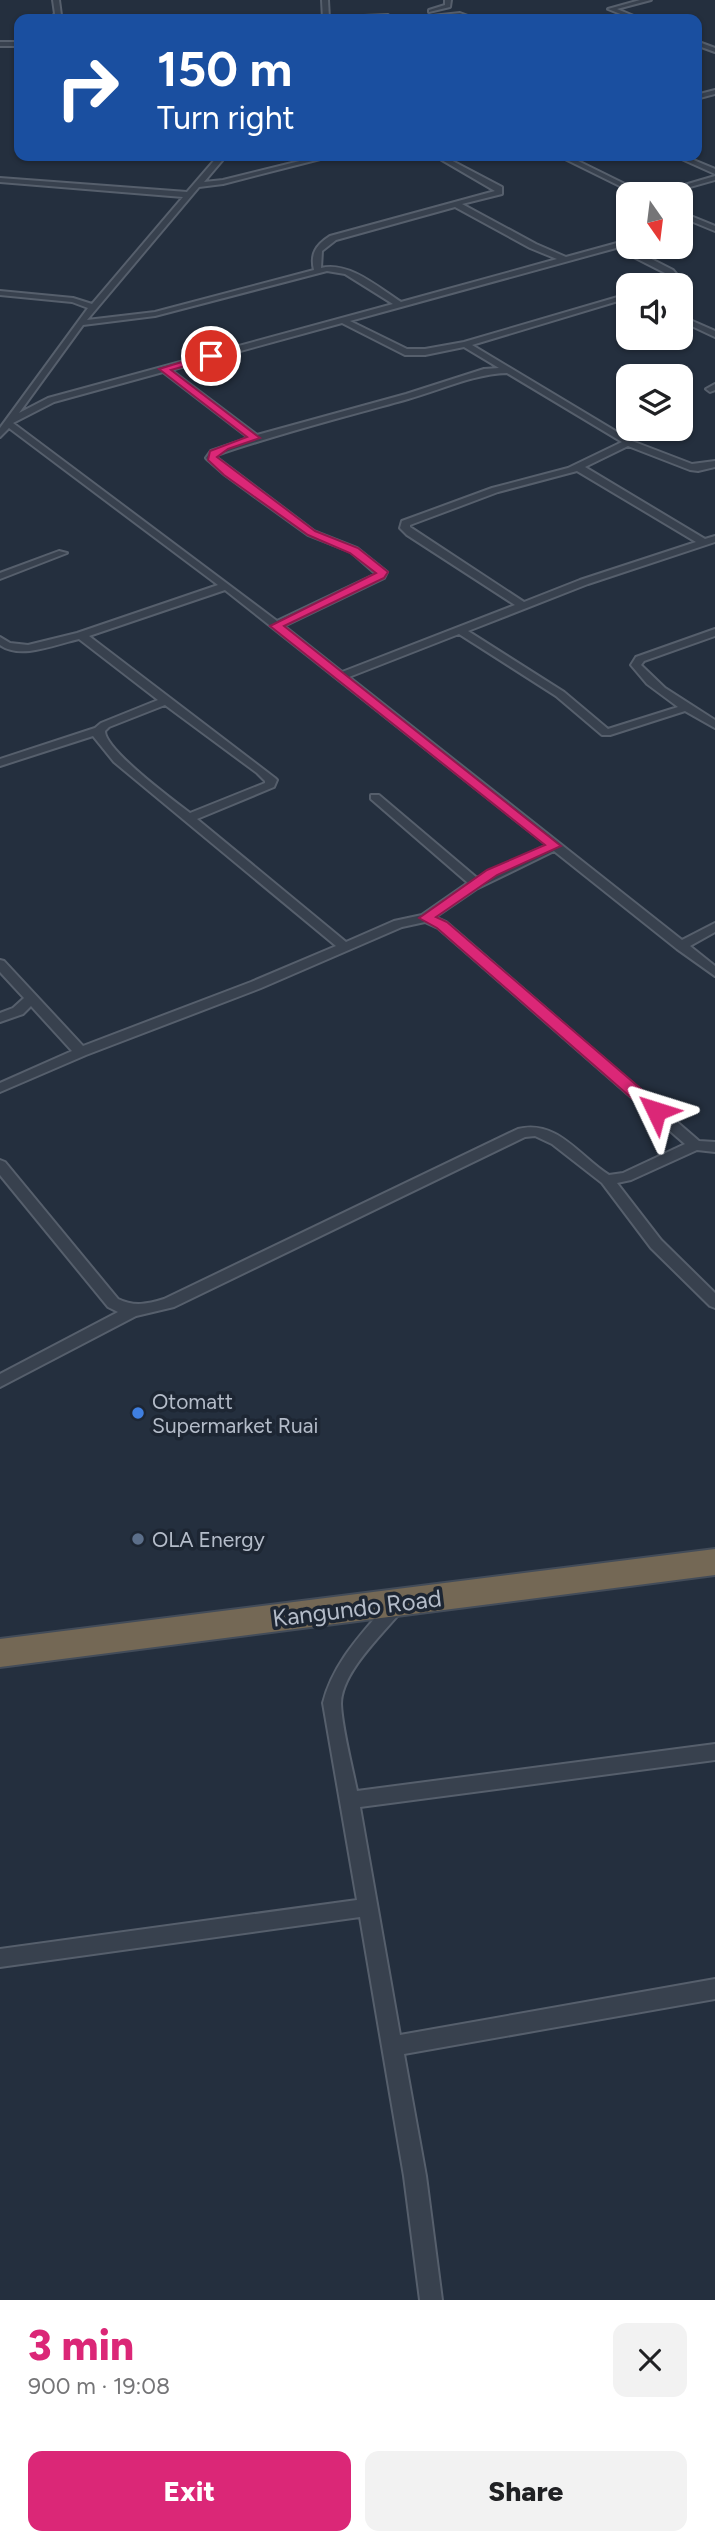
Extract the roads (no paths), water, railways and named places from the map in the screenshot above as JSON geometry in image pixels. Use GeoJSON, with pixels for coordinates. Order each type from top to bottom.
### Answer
{"type":"FeatureCollection","features":[{"type":"Feature","properties":{"kind":"highway","name":"Kangundo Road"},"geometry":{"type":"LineString","coordinates":[[0,1653],[715,1562]]}},
{"type":"Feature","properties":{"kind":"street"},"geometry":{"type":"LineString","coordinates":[[624,14],[611,9],[648,0]]}},
{"type":"Feature","properties":{"kind":"street"},"geometry":{"type":"LineString","coordinates":[[420,14],[449,2],[461,8],[463,11],[461,14]]}},
{"type":"Feature","properties":{"kind":"street"},"geometry":{"type":"LineString","coordinates":[[388,8],[388,14]]}},
{"type":"Feature","properties":{"kind":"street"},"geometry":{"type":"LineString","coordinates":[[6,426],[80,323],[218,161]]}},
{"type":"Feature","properties":{"kind":"street"},"geometry":{"type":"LineString","coordinates":[[199,185],[223,182],[308,161]]}},
{"type":"Feature","properties":{"kind":"street"},"geometry":{"type":"LineString","coordinates":[[318,271],[316,252],[321,244],[333,238],[492,194],[499,189],[448,161]]}},
{"type":"Feature","properties":{"kind":"street"},"geometry":{"type":"LineString","coordinates":[[573,161],[616,182]]}},
{"type":"Feature","properties":{"kind":"street"},"geometry":{"type":"LineString","coordinates":[[690,161],[715,172]]}},
{"type":"Feature","properties":{"kind":"street"},"geometry":{"type":"LineString","coordinates":[[693,184],[715,178]]}},
{"type":"Feature","properties":{"kind":"street"},"geometry":{"type":"LineString","coordinates":[[0,180],[191,195]]}},
{"type":"Feature","properties":{"kind":"street"},"geometry":{"type":"LineString","coordinates":[[456,204],[533,246],[567,260]]}},
{"type":"Feature","properties":{"kind":"street"},"geometry":{"type":"LineString","coordinates":[[693,220],[715,229]]}},
{"type":"Feature","properties":{"kind":"street"},"geometry":{"type":"LineString","coordinates":[[693,223],[698,222]]}},
{"type":"Feature","properties":{"kind":"street"},"geometry":{"type":"LineString","coordinates":[[6,426],[51,400],[616,245]]}},
{"type":"Feature","properties":{"kind":"street"},"geometry":{"type":"LineString","coordinates":[[644,259],[671,273]]}},
{"type":"Feature","properties":{"kind":"street"},"geometry":{"type":"LineString","coordinates":[[80,323],[155,314],[318,271],[335,269],[347,272],[401,305]]}},
{"type":"Feature","properties":{"kind":"street"},"geometry":{"type":"LineString","coordinates":[[3,295],[73,300],[95,308]]}},
{"type":"Feature","properties":{"kind":"street"},"geometry":{"type":"LineString","coordinates":[[343,320],[405,352],[425,352],[465,344],[616,300]]}},
{"type":"Feature","properties":{"kind":"street"},"geometry":{"type":"LineString","coordinates":[[693,324],[715,334]]}},
{"type":"Feature","properties":{"kind":"street"},"geometry":{"type":"LineString","coordinates":[[465,344],[621,436],[626,442],[690,467],[715,464]]}},
{"type":"Feature","properties":{"kind":"street"},"geometry":{"type":"LineString","coordinates":[[487,371],[489,359]]}},
{"type":"Feature","properties":{"kind":"street"},"geometry":{"type":"LineString","coordinates":[[164,369],[255,438]]}},
{"type":"Feature","properties":{"kind":"street"},"geometry":{"type":"LineString","coordinates":[[276,626],[380,576],[382,572],[354,550],[312,533],[228,473],[211,458],[214,453],[225,447],[409,396],[487,371],[508,370]]}},
{"type":"Feature","properties":{"kind":"street"},"geometry":{"type":"LineString","coordinates":[[6,426],[226,586],[715,972]]}},
{"type":"Feature","properties":{"kind":"street"},"geometry":{"type":"LineString","coordinates":[[523,606],[459,561],[410,533],[405,528],[405,523],[484,494],[578,467],[626,442]]}},
{"type":"Feature","properties":{"kind":"street"},"geometry":{"type":"LineString","coordinates":[[578,467],[710,541]]}},
{"type":"Feature","properties":{"kind":"street"},"geometry":{"type":"LineString","coordinates":[[340,677],[608,573],[710,541]]}},
{"type":"Feature","properties":{"kind":"street"},"geometry":{"type":"LineString","coordinates":[[0,576],[62,553]]}},
{"type":"Feature","properties":{"kind":"street"},"geometry":{"type":"LineString","coordinates":[[2,645],[28,648],[81,635],[226,586]]}},
{"type":"Feature","properties":{"kind":"street"},"geometry":{"type":"LineString","coordinates":[[460,630],[560,694],[607,733],[688,707]]}},
{"type":"Feature","properties":{"kind":"street"},"geometry":{"type":"LineString","coordinates":[[715,632],[640,659],[636,665],[640,671],[715,725]]}},
{"type":"Feature","properties":{"kind":"street"},"geometry":{"type":"LineString","coordinates":[[81,635],[271,780],[270,785],[260,790],[189,818]]}},
{"type":"Feature","properties":{"kind":"street"},"geometry":{"type":"LineString","coordinates":[[0,763],[99,730],[166,701]]}},
{"type":"Feature","properties":{"kind":"street"},"geometry":{"type":"LineString","coordinates":[[99,730],[99,737],[118,760],[345,947]]}},
{"type":"Feature","properties":{"kind":"street"},"geometry":{"type":"LineString","coordinates":[[375,797],[476,883]]}},
{"type":"Feature","properties":{"kind":"street"},"geometry":{"type":"LineString","coordinates":[[0,1088],[81,1052],[256,985],[398,924],[426,918],[492,873],[554,846]]}},
{"type":"Feature","properties":{"kind":"street"},"geometry":{"type":"LineString","coordinates":[[426,918],[442,925],[695,1145]]}},
{"type":"Feature","properties":{"kind":"street"},"geometry":{"type":"LineString","coordinates":[[681,946],[715,927]]}},
{"type":"Feature","properties":{"kind":"street"},"geometry":{"type":"LineString","coordinates":[[0,964],[81,1052]]}},
{"type":"Feature","properties":{"kind":"street"},"geometry":{"type":"LineString","coordinates":[[0,1018],[18,1011],[32,998]]}},
{"type":"Feature","properties":{"kind":"street"},"geometry":{"type":"LineString","coordinates":[[18,1011],[46,1013]]}},
{"type":"Feature","properties":{"kind":"street"},"geometry":{"type":"LineString","coordinates":[[0,1381],[132,1311],[148,1310],[169,1303],[523,1132],[533,1130],[551,1137],[607,1180],[656,1244],[715,1302]]}},
{"type":"Feature","properties":{"kind":"street"},"geometry":{"type":"LineString","coordinates":[[607,1180],[625,1177],[695,1145],[715,1147]]}},
{"type":"Feature","properties":{"kind":"street"},"geometry":{"type":"LineString","coordinates":[[0,1165],[113,1303],[132,1311]]}},
{"type":"Feature","properties":{"kind":"street"},"geometry":{"type":"LineString","coordinates":[[398,1603],[343,1668],[335,1684],[332,1703],[415,2176],[431,2300]]}},
{"type":"Feature","properties":{"kind":"street"},"geometry":{"type":"LineString","coordinates":[[350,1800],[715,1752]]}},
{"type":"Feature","properties":{"kind":"street"},"geometry":{"type":"LineString","coordinates":[[0,1958],[369,1907]]}},
{"type":"Feature","properties":{"kind":"street"},"geometry":{"type":"LineString","coordinates":[[392,2046],[715,1989]]}},
{"type":"Feature","properties":{"kind":"place","name":"Otomatt Supermarket Ruai"},"geometry":{"type":"Point","coordinates":[138,1413]}},
{"type":"Feature","properties":{"kind":"place","name":"OLA Energy"},"geometry":{"type":"Point","coordinates":[138,1539]}}]}
